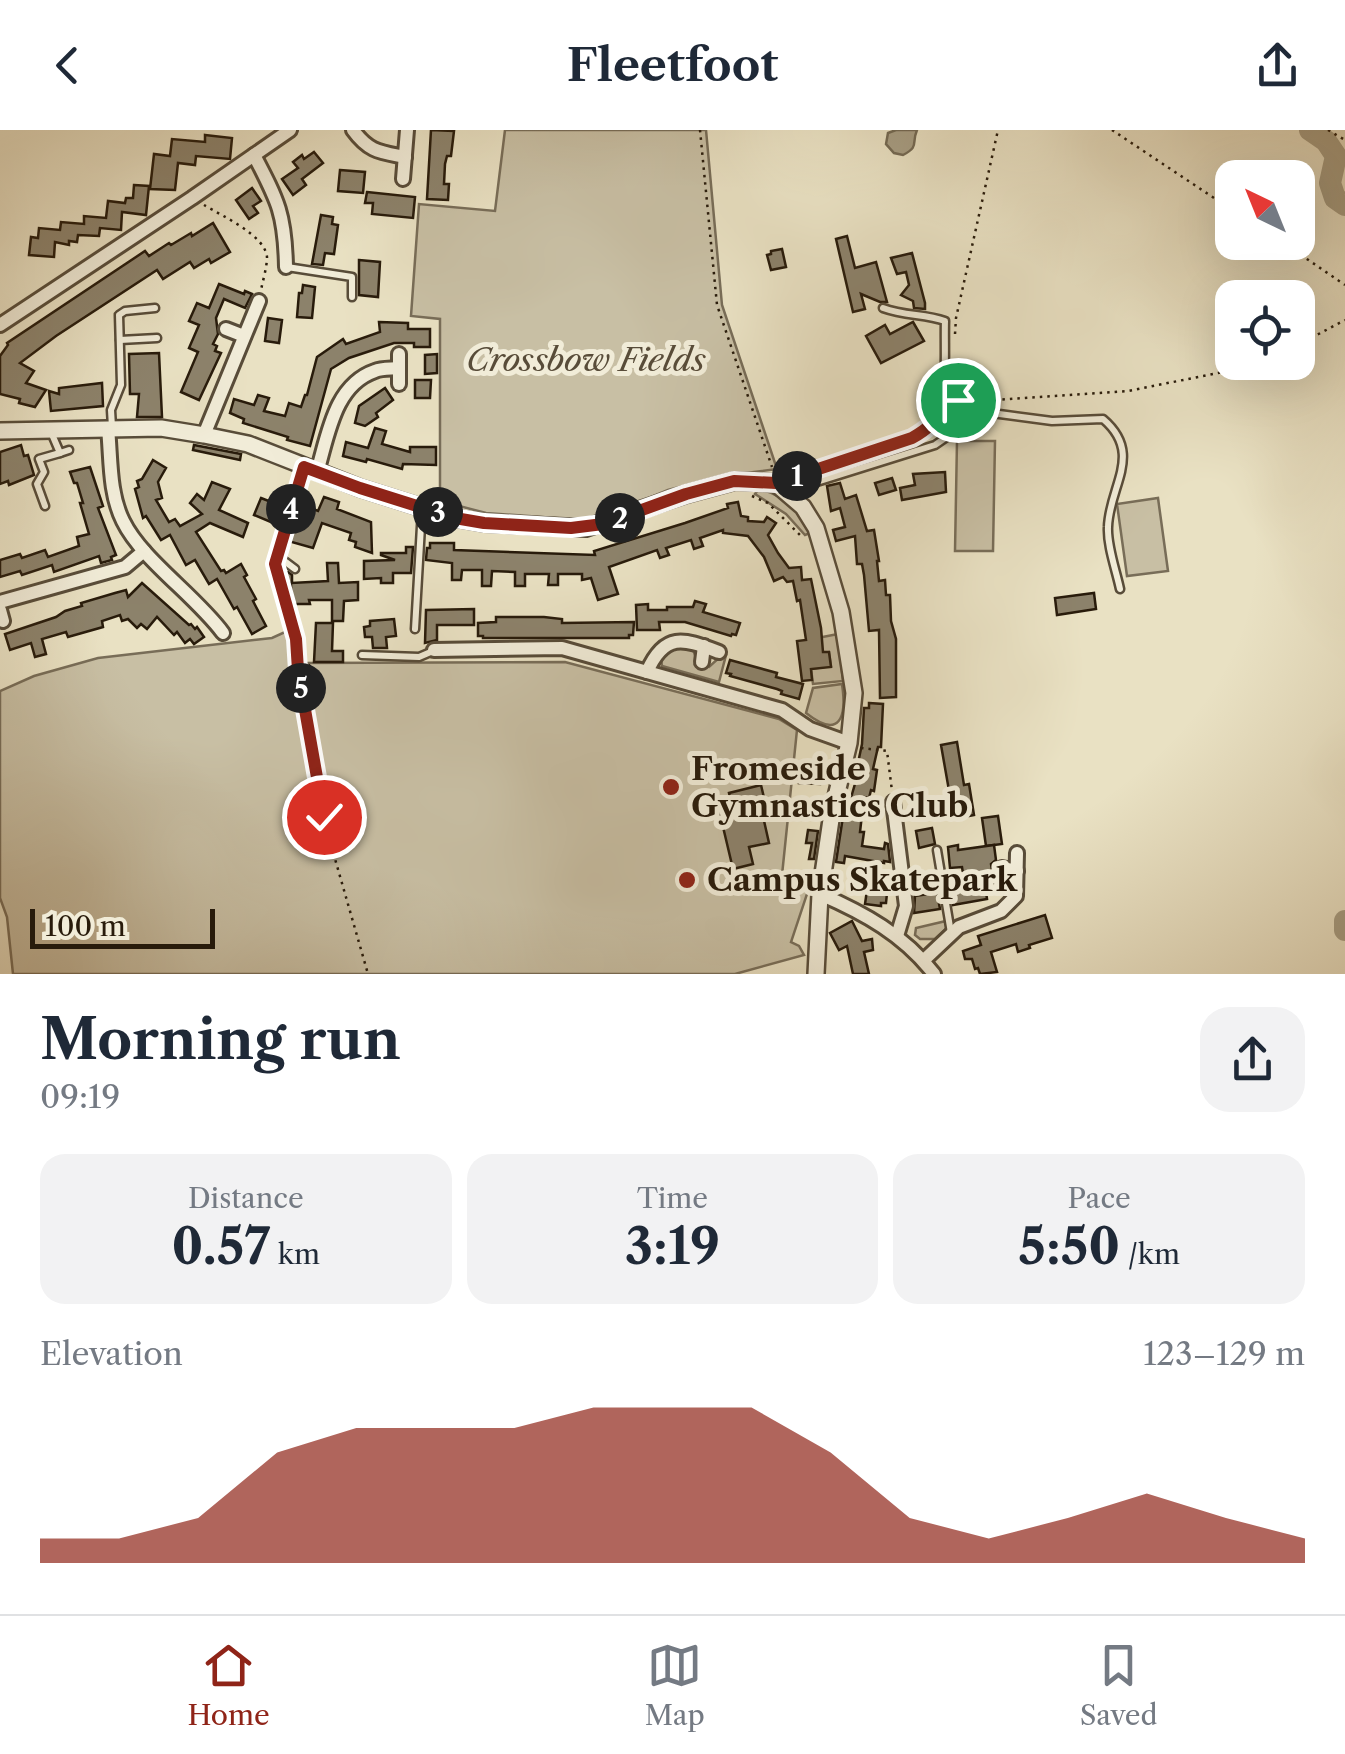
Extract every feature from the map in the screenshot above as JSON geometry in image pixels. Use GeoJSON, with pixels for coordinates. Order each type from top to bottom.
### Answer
{"type":"FeatureCollection","features":[{"type":"Feature","properties":{"kind":"street"},"geometry":{"type":"LineString","coordinates":[[0,325],[290,130]]}},
{"type":"Feature","properties":{"kind":"street"},"geometry":{"type":"LineString","coordinates":[[354,130],[363,143],[376,151],[405,157]]}},
{"type":"Feature","properties":{"kind":"street"},"geometry":{"type":"LineString","coordinates":[[404,179],[407,130]]}},
{"type":"Feature","properties":{"kind":"street"},"geometry":{"type":"LineString","coordinates":[[254,155],[279,202],[286,229],[286,267]]}},
{"type":"Feature","properties":{"kind":"street"},"geometry":{"type":"LineString","coordinates":[[204,434],[259,301]]}},
{"type":"Feature","properties":{"kind":"street"},"geometry":{"type":"LineString","coordinates":[[226,328],[244,336]]}},
{"type":"Feature","properties":{"kind":"street"},"geometry":{"type":"LineString","coordinates":[[311,470],[338,403],[355,383],[399,361],[399,384]]}},
{"type":"Feature","properties":{"kind":"street"},"geometry":{"type":"LineString","coordinates":[[110,428],[113,491],[124,522],[144,551],[206,611],[223,633]]}},
{"type":"Feature","properties":{"kind":"street"},"geometry":{"type":"LineString","coordinates":[[0,431],[161,428],[204,434],[248,444],[422,508],[484,523],[586,528],[734,481],[781,487],[803,507],[816,528],[841,612],[854,693],[820,894],[816,974]]}},
{"type":"Feature","properties":{"kind":"street"},"geometry":{"type":"LineString","coordinates":[[0,602],[125,567],[144,551]]}},
{"type":"Feature","properties":{"kind":"street"},"geometry":{"type":"LineString","coordinates":[[647,672],[662,648],[685,640],[719,652]]}},
{"type":"Feature","properties":{"kind":"street"},"geometry":{"type":"LineString","coordinates":[[702,662],[704,646]]}},
{"type":"Feature","properties":{"kind":"street"},"geometry":{"type":"LineString","coordinates":[[434,650],[562,648],[782,710],[810,729],[848,745]]}},
{"type":"Feature","properties":{"kind":"street"},"geometry":{"type":"LineString","coordinates":[[893,802],[906,906],[898,936]]}},
{"type":"Feature","properties":{"kind":"street"},"geometry":{"type":"LineString","coordinates":[[924,960],[958,927],[1001,911],[1016,896],[1017,853]]}},
{"type":"Feature","properties":{"kind":"street"},"geometry":{"type":"LineString","coordinates":[[1002,868],[1017,871]]}},
{"type":"Feature","properties":{"kind":"street"},"geometry":{"type":"LineString","coordinates":[[820,894],[898,936],[934,974]]}},
{"type":"Feature","properties":{"kind":"lane"},"geometry":{"type":"LineString","coordinates":[[286,267],[352,277],[352,297]]}},
{"type":"Feature","properties":{"kind":"lane"},"geometry":{"type":"LineString","coordinates":[[110,428],[111,410],[121,386],[120,315],[156,308]]}},
{"type":"Feature","properties":{"kind":"lane"},"geometry":{"type":"LineString","coordinates":[[781,487],[912,438],[938,418],[943,404],[945,322],[883,308]]}},
{"type":"Feature","properties":{"kind":"lane"},"geometry":{"type":"LineString","coordinates":[[120,340],[157,338]]}},
{"type":"Feature","properties":{"kind":"lane"},"geometry":{"type":"LineString","coordinates":[[781,487],[934,446],[966,419],[992,412],[1052,421],[1104,419],[1118,432],[1124,460],[1108,530],[1120,588]]}},
{"type":"Feature","properties":{"kind":"lane"},"geometry":{"type":"LineString","coordinates":[[51,431],[60,453]]}},
{"type":"Feature","properties":{"kind":"lane"},"geometry":{"type":"LineString","coordinates":[[45,506],[37,484],[44,472],[40,459],[69,450]]}},
{"type":"Feature","properties":{"kind":"lane"},"geometry":{"type":"LineString","coordinates":[[294,569],[279,557],[278,548],[311,470]]}},
{"type":"Feature","properties":{"kind":"lane"},"geometry":{"type":"LineString","coordinates":[[414,629],[422,508]]}},
{"type":"Feature","properties":{"kind":"lane"},"geometry":{"type":"LineString","coordinates":[[362,655],[419,657],[434,650]]}},
{"type":"Feature","properties":{"kind":"lane"},"geometry":{"type":"LineString","coordinates":[[936,850],[952,934]]}},
{"type":"Feature","properties":{"kind":"path"},"geometry":{"type":"LineString","coordinates":[[700,130],[718,304],[781,487]]}},
{"type":"Feature","properties":{"kind":"path"},"geometry":{"type":"LineString","coordinates":[[955,334],[998,130]]}},
{"type":"Feature","properties":{"kind":"path"},"geometry":{"type":"LineString","coordinates":[[1112,130],[1215,199]]}},
{"type":"Feature","properties":{"kind":"path"},"geometry":{"type":"LineString","coordinates":[[1328,130],[1345,140]]}},
{"type":"Feature","properties":{"kind":"path"},"geometry":{"type":"LineString","coordinates":[[192,198],[262,243],[267,257],[259,301]]}},
{"type":"Feature","properties":{"kind":"path"},"geometry":{"type":"LineString","coordinates":[[1308,260],[1345,285]]}},
{"type":"Feature","properties":{"kind":"path"},"geometry":{"type":"LineString","coordinates":[[1315,336],[1345,320]]}},
{"type":"Feature","properties":{"kind":"path"},"geometry":{"type":"LineString","coordinates":[[943,404],[1128,392],[1215,373]]}},
{"type":"Feature","properties":{"kind":"path"},"geometry":{"type":"LineString","coordinates":[[752,496],[768,503],[807,543]]}},
{"type":"Feature","properties":{"kind":"path"},"geometry":{"type":"LineString","coordinates":[[278,548],[275,564],[296,639],[324,817],[368,974]]}},
{"type":"Feature","properties":{"kind":"path"},"geometry":{"type":"LineString","coordinates":[[298,652],[314,670]]}},
{"type":"Feature","properties":{"kind":"path"},"geometry":{"type":"LineString","coordinates":[[848,745],[888,751],[893,802]]}},
{"type":"Feature","properties":{"kind":"green space","name":"Crossbow Fields"},"geometry":{"type":"Polygon","coordinates":[[[505,130],[706,130],[722,305],[777,469],[722,476],[668,490],[605,516],[583,520],[486,513],[440,501],[440,319],[411,316],[419,204],[495,211],[505,130]]]}},
{"type":"Feature","properties":{"kind":"green space"},"geometry":{"type":"Polygon","coordinates":[[[957,441],[995,441],[993,551],[955,551],[957,441]]]}},
{"type":"Feature","properties":{"kind":"green space"},"geometry":{"type":"Polygon","coordinates":[[[759,489],[790,505],[810,533],[805,535],[786,514],[755,494],[759,489]]]}},
{"type":"Feature","properties":{"kind":"green space"},"geometry":{"type":"Polygon","coordinates":[[[1158,498],[1168,571],[1127,576],[1117,504],[1158,498]]]}},
{"type":"Feature","properties":{"kind":"green space"},"geometry":{"type":"Polygon","coordinates":[[[296,627],[303,663],[565,662],[779,719],[797,730],[782,875],[811,882],[791,942],[804,955],[735,974],[13,974],[7,917],[0,898],[0,691],[34,676],[98,658],[272,638],[296,627]]]}},
{"type":"Feature","properties":{"kind":"green space"},"geometry":{"type":"Polygon","coordinates":[[[838,634],[843,681],[813,684],[811,669],[831,666],[829,652],[809,654],[807,640],[838,634]]]}},
{"type":"Feature","properties":{"kind":"green space"},"geometry":{"type":"Polygon","coordinates":[[[685,646],[693,650],[699,665],[709,667],[726,655],[719,682],[662,666],[664,653],[685,646]]]}},
{"type":"Feature","properties":{"kind":"green space"},"geometry":{"type":"Polygon","coordinates":[[[842,684],[839,721],[827,724],[806,713],[813,688],[842,684]]]}},
{"type":"Feature","properties":{"kind":"green space"},"geometry":{"type":"Polygon","coordinates":[[[946,921],[949,926],[935,939],[915,935],[916,928],[946,921]]]}},
{"type":"Feature","properties":{"kind":"shaded area"},"geometry":{"type":"Polygon","coordinates":[[[917,130],[913,147],[903,155],[894,153],[886,144],[888,133],[917,130]]]}},
{"type":"Feature","properties":{"kind":"building"},"geometry":{"type":"Polygon","coordinates":[[[431,130],[454,131],[451,156],[447,156],[445,164],[448,200],[427,199],[431,130]]]}},
{"type":"Feature","properties":{"kind":"building"},"geometry":{"type":"Polygon","coordinates":[[[205,135],[232,138],[230,159],[196,156],[195,165],[178,163],[175,190],[150,189],[154,154],[170,156],[172,139],[205,142],[205,135]]]}},
{"type":"Feature","properties":{"kind":"building"},"geometry":{"type":"Polygon","coordinates":[[[314,152],[323,163],[302,179],[306,185],[293,195],[282,179],[298,168],[293,162],[314,152]]]}},
{"type":"Feature","properties":{"kind":"building"},"geometry":{"type":"Polygon","coordinates":[[[340,170],[365,172],[363,193],[338,191],[340,170]]]}},
{"type":"Feature","properties":{"kind":"building"},"geometry":{"type":"Polygon","coordinates":[[[134,185],[149,186],[146,215],[122,212],[121,230],[100,228],[99,236],[78,235],[77,242],[69,241],[69,245],[55,242],[54,257],[29,255],[31,237],[38,238],[39,228],[60,230],[61,222],[84,224],[84,216],[106,218],[108,201],[125,203],[126,198],[133,198],[134,185]]]}},
{"type":"Feature","properties":{"kind":"building"},"geometry":{"type":"Polygon","coordinates":[[[252,188],[261,201],[253,206],[258,213],[249,219],[236,200],[252,188]]]}},
{"type":"Feature","properties":{"kind":"building"},"geometry":{"type":"Polygon","coordinates":[[[367,192],[415,197],[413,218],[372,214],[373,203],[365,203],[367,192]]]}},
{"type":"Feature","properties":{"kind":"building"},"geometry":{"type":"Polygon","coordinates":[[[321,215],[333,217],[332,224],[338,225],[334,254],[325,253],[323,265],[312,264],[321,215]]]}},
{"type":"Feature","properties":{"kind":"building"},"geometry":{"type":"Polygon","coordinates":[[[213,223],[230,252],[194,268],[190,262],[163,279],[157,270],[20,363],[34,371],[26,383],[46,390],[35,407],[0,394],[0,356],[7,343],[145,251],[149,256],[213,223]]]}},
{"type":"Feature","properties":{"kind":"building"},"geometry":{"type":"Polygon","coordinates":[[[847,236],[855,268],[876,262],[887,302],[861,294],[865,309],[853,312],[836,239],[847,236]]]}},
{"type":"Feature","properties":{"kind":"building"},"geometry":{"type":"Polygon","coordinates":[[[782,249],[786,267],[771,270],[767,255],[782,249]]]}},
{"type":"Feature","properties":{"kind":"building"},"geometry":{"type":"Polygon","coordinates":[[[912,253],[925,309],[914,308],[913,301],[901,295],[909,285],[906,272],[897,274],[891,258],[912,253]]]}},
{"type":"Feature","properties":{"kind":"building"},"geometry":{"type":"Polygon","coordinates":[[[359,260],[380,262],[378,297],[359,295],[359,260]]]}},
{"type":"Feature","properties":{"kind":"building"},"geometry":{"type":"Polygon","coordinates":[[[219,284],[252,294],[245,308],[224,299],[216,318],[218,334],[213,344],[217,346],[215,351],[221,353],[199,400],[181,392],[198,352],[189,348],[199,325],[189,321],[197,303],[209,308],[219,284]]]}},
{"type":"Feature","properties":{"kind":"building"},"geometry":{"type":"Polygon","coordinates":[[[303,285],[315,287],[312,318],[297,317],[303,285]]]}},
{"type":"Feature","properties":{"kind":"building"},"geometry":{"type":"Polygon","coordinates":[[[268,318],[282,320],[279,343],[265,341],[268,318]]]}},
{"type":"Feature","properties":{"kind":"building"},"geometry":{"type":"Polygon","coordinates":[[[379,322],[430,329],[430,347],[394,343],[349,358],[331,369],[310,446],[243,423],[244,419],[230,413],[234,399],[254,405],[258,395],[269,398],[264,411],[285,416],[289,403],[301,407],[317,357],[343,339],[346,344],[380,332],[379,322]]]}},
{"type":"Feature","properties":{"kind":"building"},"geometry":{"type":"Polygon","coordinates":[[[913,322],[924,341],[881,363],[866,336],[885,325],[890,334],[913,322]]]}},
{"type":"Feature","properties":{"kind":"building"},"geometry":{"type":"Polygon","coordinates":[[[159,353],[162,417],[137,417],[139,394],[130,394],[129,354],[159,353]]]}},
{"type":"Feature","properties":{"kind":"building"},"geometry":{"type":"Polygon","coordinates":[[[437,354],[437,373],[425,374],[425,355],[437,354]]]}},
{"type":"Feature","properties":{"kind":"building"},"geometry":{"type":"Polygon","coordinates":[[[415,380],[431,380],[430,398],[415,398],[415,380]]]}},
{"type":"Feature","properties":{"kind":"building"},"geometry":{"type":"Polygon","coordinates":[[[102,383],[103,406],[51,411],[49,391],[59,394],[59,388],[102,383]]]}},
{"type":"Feature","properties":{"kind":"building"},"geometry":{"type":"Polygon","coordinates":[[[385,388],[393,400],[365,426],[355,423],[359,406],[385,388]]]}},
{"type":"Feature","properties":{"kind":"building"},"geometry":{"type":"Polygon","coordinates":[[[375,428],[386,431],[382,444],[410,452],[410,447],[436,447],[436,465],[403,464],[402,469],[343,456],[346,442],[368,448],[375,428]]]}},
{"type":"Feature","properties":{"kind":"building"},"geometry":{"type":"Polygon","coordinates":[[[21,445],[34,475],[9,485],[8,481],[0,484],[0,452],[21,445]]]}},
{"type":"Feature","properties":{"kind":"building"},"geometry":{"type":"Polygon","coordinates":[[[194,445],[241,454],[240,460],[193,450],[194,445]]]}},
{"type":"Feature","properties":{"kind":"building"},"geometry":{"type":"Polygon","coordinates":[[[153,460],[166,468],[158,482],[162,498],[156,500],[169,522],[175,519],[180,526],[202,514],[190,503],[197,494],[204,500],[212,482],[230,489],[219,510],[248,523],[243,537],[210,523],[196,532],[221,571],[226,573],[241,564],[266,626],[252,634],[217,579],[209,584],[195,560],[186,565],[170,535],[161,540],[146,516],[143,518],[135,489],[153,460]]]}},
{"type":"Feature","properties":{"kind":"building"},"geometry":{"type":"Polygon","coordinates":[[[90,467],[103,506],[98,508],[116,555],[112,560],[101,563],[99,556],[54,572],[52,565],[0,577],[0,560],[45,550],[48,557],[79,546],[77,537],[89,534],[77,483],[70,472],[90,467]]]}},
{"type":"Feature","properties":{"kind":"building"},"geometry":{"type":"Polygon","coordinates":[[[945,472],[946,492],[902,500],[900,488],[915,485],[913,474],[945,472]]]}},
{"type":"Feature","properties":{"kind":"building"},"geometry":{"type":"Polygon","coordinates":[[[892,478],[896,490],[879,495],[875,483],[892,478]]]}},
{"type":"Feature","properties":{"kind":"building"},"geometry":{"type":"Polygon","coordinates":[[[840,483],[845,499],[856,495],[867,531],[874,530],[879,581],[885,580],[886,595],[890,595],[896,639],[896,697],[880,698],[879,630],[869,631],[864,575],[862,564],[857,564],[855,536],[836,541],[833,530],[845,527],[840,508],[831,511],[827,486],[840,483]]]}},
{"type":"Feature","properties":{"kind":"building"},"geometry":{"type":"Polygon","coordinates":[[[324,497],[339,502],[337,509],[371,522],[372,553],[355,547],[356,542],[349,540],[351,533],[322,523],[313,548],[288,541],[300,504],[318,511],[324,497]]]}},
{"type":"Feature","properties":{"kind":"building"},"geometry":{"type":"Polygon","coordinates":[[[261,498],[284,507],[278,525],[254,515],[261,498]]]}},
{"type":"Feature","properties":{"kind":"building"},"geometry":{"type":"Polygon","coordinates":[[[738,502],[741,516],[748,517],[748,521],[764,522],[767,517],[776,523],[768,535],[778,553],[789,568],[801,567],[802,580],[811,579],[823,652],[829,652],[831,667],[811,669],[812,680],[802,681],[797,641],[806,640],[793,581],[787,582],[783,577],[774,581],[764,557],[748,536],[723,530],[700,538],[703,546],[694,549],[691,540],[666,548],[669,555],[660,558],[657,550],[609,567],[618,594],[598,600],[591,578],[582,580],[582,574],[558,574],[558,585],[548,585],[549,574],[525,574],[525,586],[515,586],[515,572],[492,571],[491,586],[482,586],[482,570],[462,570],[461,580],[452,580],[452,563],[426,560],[430,543],[454,543],[454,550],[595,555],[594,551],[738,502]]]}},
{"type":"Feature","properties":{"kind":"building"},"geometry":{"type":"Polygon","coordinates":[[[406,547],[413,547],[411,573],[393,573],[393,583],[381,583],[381,578],[364,579],[364,561],[395,560],[381,553],[406,553],[406,547]]]}},
{"type":"Feature","properties":{"kind":"building"},"geometry":{"type":"Polygon","coordinates":[[[327,563],[338,563],[339,583],[358,582],[358,600],[344,601],[343,621],[332,621],[332,600],[291,604],[291,583],[281,584],[281,573],[288,572],[292,583],[328,581],[327,563]]]}},
{"type":"Feature","properties":{"kind":"building"},"geometry":{"type":"Polygon","coordinates":[[[142,583],[204,637],[194,644],[190,639],[185,643],[157,617],[147,629],[141,624],[137,628],[128,619],[122,621],[120,615],[102,621],[103,627],[68,637],[66,632],[42,639],[46,654],[35,657],[31,643],[10,650],[5,634],[56,617],[82,606],[81,603],[126,590],[128,597],[142,583]]]}},
{"type":"Feature","properties":{"kind":"building"},"geometry":{"type":"Polygon","coordinates":[[[1094,593],[1096,609],[1057,615],[1055,598],[1094,593]]]}},
{"type":"Feature","properties":{"kind":"building"},"geometry":{"type":"Polygon","coordinates":[[[695,601],[706,604],[703,612],[740,623],[736,635],[685,622],[659,622],[660,630],[637,630],[636,605],[648,604],[648,610],[667,610],[693,607],[695,601]]]}},
{"type":"Feature","properties":{"kind":"building"},"geometry":{"type":"Polygon","coordinates":[[[474,609],[474,625],[437,625],[437,640],[425,643],[426,610],[474,609]]]}},
{"type":"Feature","properties":{"kind":"building"},"geometry":{"type":"Polygon","coordinates":[[[496,617],[544,617],[562,619],[562,623],[634,622],[633,635],[478,636],[478,623],[496,622],[496,617]]]}},
{"type":"Feature","properties":{"kind":"building"},"geometry":{"type":"Polygon","coordinates":[[[394,619],[396,636],[386,637],[387,648],[373,648],[372,637],[365,637],[364,627],[370,626],[370,621],[394,619]]]}},
{"type":"Feature","properties":{"kind":"building"},"geometry":{"type":"Polygon","coordinates":[[[316,623],[333,623],[332,651],[343,651],[343,662],[314,662],[316,623]]]}},
{"type":"Feature","properties":{"kind":"building"},"geometry":{"type":"Polygon","coordinates":[[[730,660],[803,684],[799,699],[730,676],[726,673],[730,660]]]}},
{"type":"Feature","properties":{"kind":"building"},"geometry":{"type":"Polygon","coordinates":[[[869,703],[883,704],[881,747],[873,769],[877,770],[874,791],[871,790],[869,798],[864,797],[860,832],[864,832],[862,846],[884,849],[888,844],[890,862],[845,856],[844,863],[836,862],[844,810],[848,808],[861,763],[864,708],[869,708],[869,703]]]}},
{"type":"Feature","properties":{"kind":"building"},"geometry":{"type":"Polygon","coordinates":[[[957,742],[974,815],[954,819],[941,745],[957,742]]]}},
{"type":"Feature","properties":{"kind":"building"},"geometry":{"type":"Polygon","coordinates":[[[800,768],[821,769],[820,784],[799,783],[800,768]]]}},
{"type":"Feature","properties":{"kind":"building"},"geometry":{"type":"Polygon","coordinates":[[[761,785],[765,802],[760,803],[769,843],[749,847],[753,864],[733,869],[719,810],[732,807],[729,793],[761,785]]]}},
{"type":"Feature","properties":{"kind":"building"},"geometry":{"type":"Polygon","coordinates":[[[998,816],[1002,844],[986,846],[982,818],[998,816]]]}},
{"type":"Feature","properties":{"kind":"building"},"geometry":{"type":"Polygon","coordinates":[[[932,828],[935,844],[919,848],[916,831],[932,828]]]}},
{"type":"Feature","properties":{"kind":"building"},"geometry":{"type":"Polygon","coordinates":[[[808,830],[818,831],[814,859],[809,859],[812,843],[806,843],[808,830]]]}},
{"type":"Feature","properties":{"kind":"building"},"geometry":{"type":"Polygon","coordinates":[[[958,845],[958,850],[994,845],[994,883],[985,884],[987,899],[953,905],[950,889],[965,886],[962,867],[950,868],[948,847],[958,845]]]}},
{"type":"Feature","properties":{"kind":"building"},"geometry":{"type":"Polygon","coordinates":[[[868,883],[882,884],[881,892],[887,893],[886,903],[865,904],[868,883]]]}},
{"type":"Feature","properties":{"kind":"building"},"geometry":{"type":"Polygon","coordinates":[[[937,893],[940,909],[914,913],[915,896],[937,893]]]}},
{"type":"Feature","properties":{"kind":"building"},"geometry":{"type":"Polygon","coordinates":[[[1045,915],[1052,938],[1018,952],[1016,944],[991,952],[997,972],[980,974],[972,959],[965,959],[963,951],[981,945],[978,936],[1045,915]]]}},
{"type":"Feature","properties":{"kind":"building"},"geometry":{"type":"Polygon","coordinates":[[[852,921],[862,941],[872,939],[873,950],[864,952],[869,974],[853,974],[847,946],[839,950],[830,933],[852,921]]]}},
{"type":"Feature","properties":{"kind":"waterway"},"geometry":{"type":"LineString","coordinates":[[1310,130],[1326,141],[1336,156],[1330,183],[1335,198],[1345,205]]}},
{"type":"Feature","properties":{"kind":"waterway"},"geometry":{"type":"LineString","coordinates":[[1345,921],[1345,930]]}},
{"type":"Feature","properties":{"kind":"place","name":"Fromeside Gymnastics Club"},"geometry":{"type":"Point","coordinates":[671,787]}},
{"type":"Feature","properties":{"kind":"place","name":"Campus Skatepark"},"geometry":{"type":"Point","coordinates":[687,880]}},
{"type":"Feature","properties":{"kind":"route"},"geometry":{"type":"LineString","coordinates":[[324,817],[296,639],[275,564],[304,467],[455,518],[586,528],[734,481],[776,483],[912,438],[938,418],[943,404],[958,400]]}}]}
